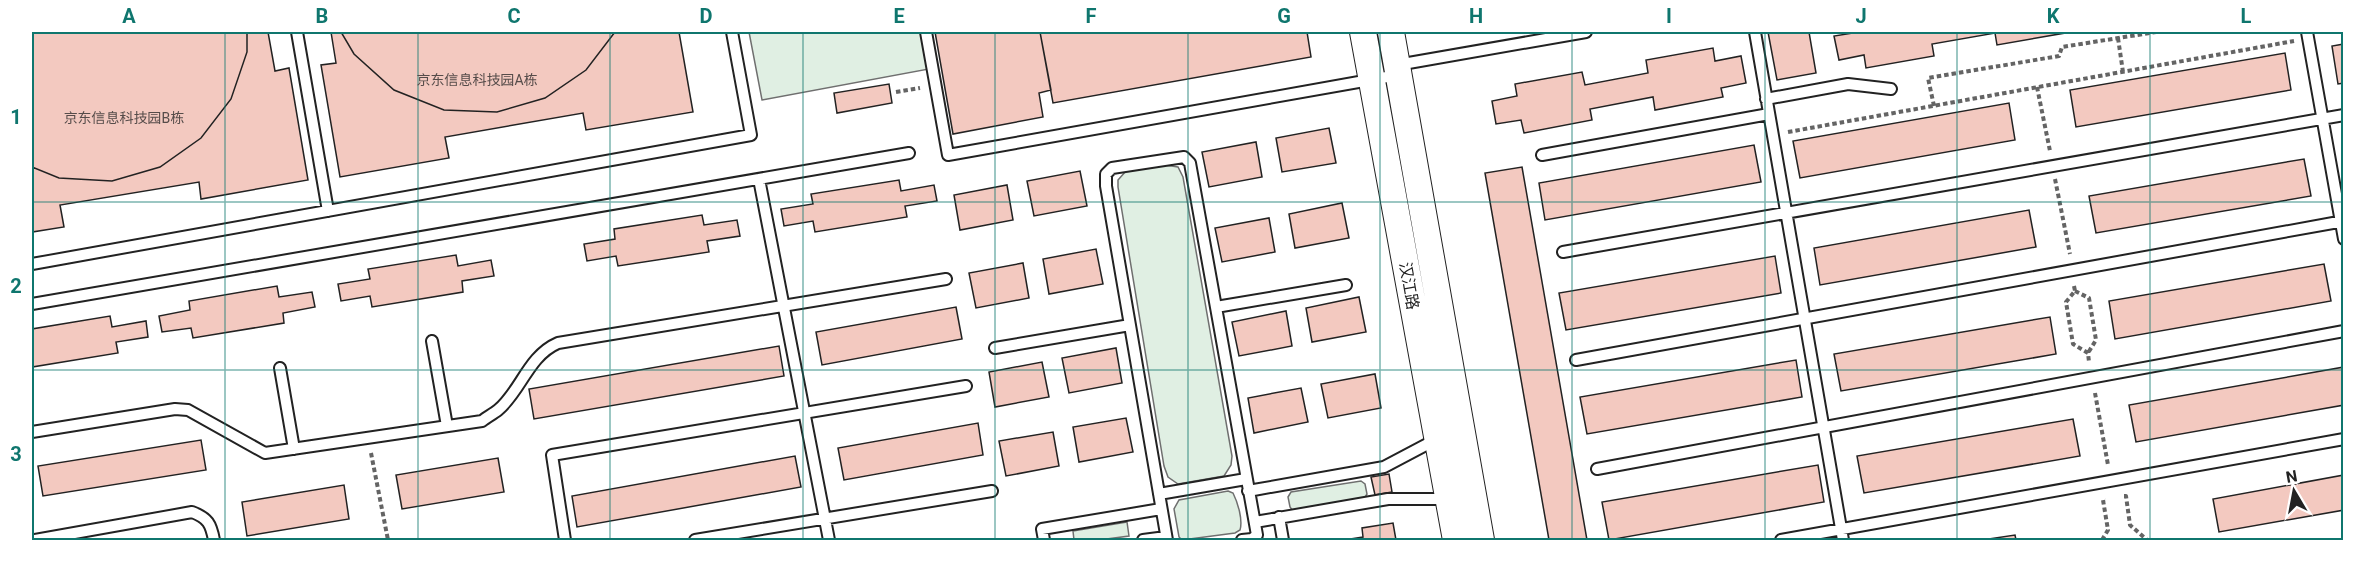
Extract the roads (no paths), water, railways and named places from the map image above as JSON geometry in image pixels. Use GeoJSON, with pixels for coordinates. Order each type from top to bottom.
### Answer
{"type":"FeatureCollection","features":[{"type":"Feature","properties":{"kind":"street","name":"汉江路"},"geometry":{"type":"LineString","coordinates":[[1363,32],[1456,540]]}},
{"type":"Feature","properties":{"kind":"street","name":"汉江路"},"geometry":{"type":"LineString","coordinates":[[1391,32],[1481,540]]}},
{"type":"Feature","properties":{"kind":"lane"},"geometry":{"type":"LineString","coordinates":[[297,32],[327,211]]}},
{"type":"Feature","properties":{"kind":"lane"},"geometry":{"type":"LineString","coordinates":[[32,264],[752,135],[732,32]]}},
{"type":"Feature","properties":{"kind":"lane"},"geometry":{"type":"LineString","coordinates":[[926,32],[948,155],[1371,79],[1397,70],[1586,32]]}},
{"type":"Feature","properties":{"kind":"lane"},"geometry":{"type":"LineString","coordinates":[[1755,32],[1842,535]]}},
{"type":"Feature","properties":{"kind":"lane"},"geometry":{"type":"LineString","coordinates":[[2308,35],[2342,221],[2343,239]]}},
{"type":"Feature","properties":{"kind":"lane"},"geometry":{"type":"LineString","coordinates":[[1766,99],[1848,84],[1891,88]]}},
{"type":"Feature","properties":{"kind":"lane"},"geometry":{"type":"LineString","coordinates":[[1542,155],[1769,114]]}},
{"type":"Feature","properties":{"kind":"lane"},"geometry":{"type":"LineString","coordinates":[[1563,252],[2343,115]]}},
{"type":"Feature","properties":{"kind":"lane"},"geometry":{"type":"LineString","coordinates":[[32,304],[909,153]]}},
{"type":"Feature","properties":{"kind":"lane"},"geometry":{"type":"LineString","coordinates":[[1143,540],[1166,539],[1106,186],[1106,174],[1113,168],[1172,157],[1184,157],[1190,163],[1257,535],[1252,539],[1242,540]]}},
{"type":"Feature","properties":{"kind":"lane"},"geometry":{"type":"LineString","coordinates":[[759,179],[828,540]]}},
{"type":"Feature","properties":{"kind":"lane"},"geometry":{"type":"LineString","coordinates":[[1576,360],[2342,221]]}},
{"type":"Feature","properties":{"kind":"lane"},"geometry":{"type":"LineString","coordinates":[[32,432],[175,409],[188,410],[266,453],[482,421],[499,410],[546,348],[558,343],[946,279]]}},
{"type":"Feature","properties":{"kind":"lane"},"geometry":{"type":"LineString","coordinates":[[1216,307],[1346,285]]}},
{"type":"Feature","properties":{"kind":"lane"},"geometry":{"type":"LineString","coordinates":[[995,348],[1130,325]]}},
{"type":"Feature","properties":{"kind":"lane"},"geometry":{"type":"LineString","coordinates":[[1597,469],[2343,331]]}},
{"type":"Feature","properties":{"kind":"lane"},"geometry":{"type":"LineString","coordinates":[[432,341],[447,426]]}},
{"type":"Feature","properties":{"kind":"lane"},"geometry":{"type":"LineString","coordinates":[[280,368],[294,449]]}},
{"type":"Feature","properties":{"kind":"lane"},"geometry":{"type":"LineString","coordinates":[[565,540],[552,455],[966,386]]}},
{"type":"Feature","properties":{"kind":"lane"},"geometry":{"type":"LineString","coordinates":[[1159,494],[1384,467],[1438,439]]}},
{"type":"Feature","properties":{"kind":"lane"},"geometry":{"type":"LineString","coordinates":[[1781,540],[1842,535],[2110,481],[2343,439]]}},
{"type":"Feature","properties":{"kind":"lane"},"geometry":{"type":"LineString","coordinates":[[695,540],[992,491]]}},
{"type":"Feature","properties":{"kind":"lane"},"geometry":{"type":"LineString","coordinates":[[1255,522],[1388,499],[1449,499]]}},
{"type":"Feature","properties":{"kind":"lane"},"geometry":{"type":"LineString","coordinates":[[1044,540],[1042,529],[1161,509]]}},
{"type":"Feature","properties":{"kind":"lane"},"geometry":{"type":"LineString","coordinates":[[35,540],[192,512],[204,516],[211,524],[214,540]]}},
{"type":"Feature","properties":{"kind":"lane"},"geometry":{"type":"LineString","coordinates":[[1279,518],[1283,540]]}}]}
